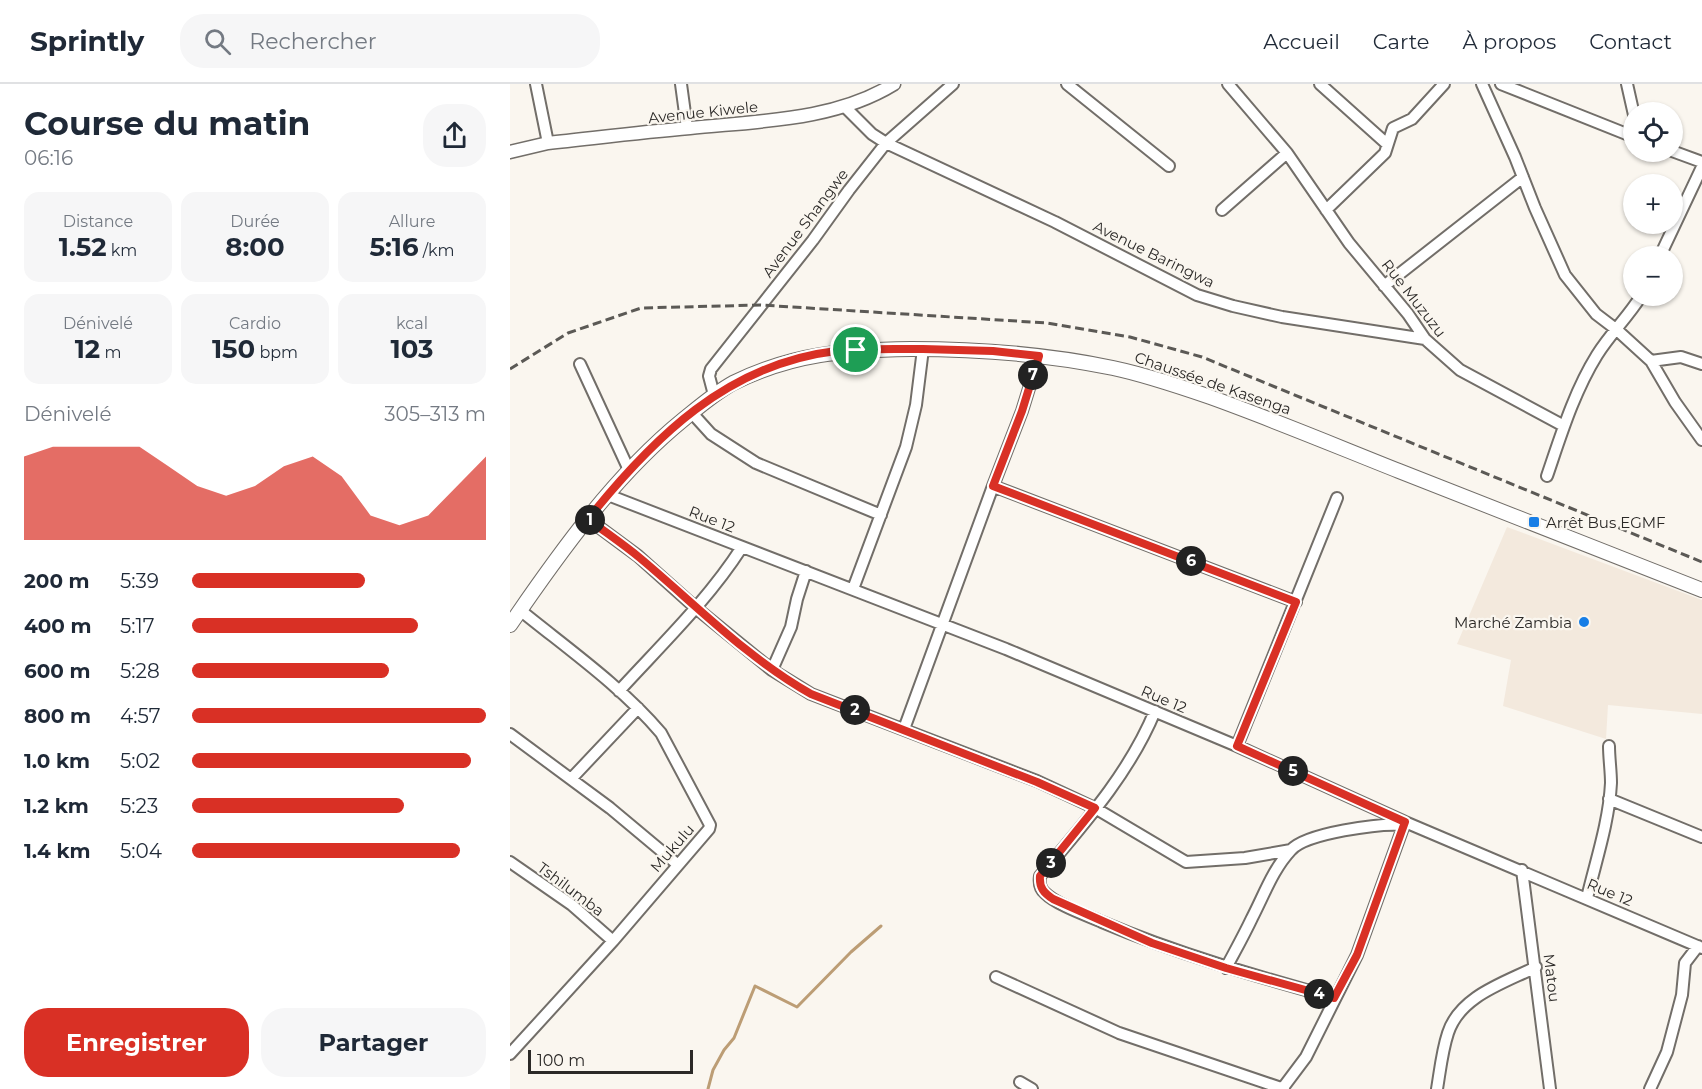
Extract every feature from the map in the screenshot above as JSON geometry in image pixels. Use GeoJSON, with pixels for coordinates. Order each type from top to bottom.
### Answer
{"type":"FeatureCollection","features":[{"type":"Feature","properties":{"kind":"main road","name":"Chaussée de Kasenga"},"geometry":{"type":"LineString","coordinates":[[510,626],[588,519],[629,470],[657,441],[692,412],[731,384],[787,361],[856,350],[993,351],[1114,368],[1164,381],[1254,412],[1702,590]]}},
{"type":"Feature","properties":{"kind":"street"},"geometry":{"type":"LineString","coordinates":[[536,84],[548,143]]}},
{"type":"Feature","properties":{"kind":"street"},"geometry":{"type":"LineString","coordinates":[[681,84],[687,128]]}},
{"type":"Feature","properties":{"kind":"street","name":"Avenue Kiwele"},"geometry":{"type":"LineString","coordinates":[[510,152],[548,143],[790,119],[868,98],[894,84]]}},
{"type":"Feature","properties":{"kind":"street","name":"Avenue Shangwe"},"geometry":{"type":"LineString","coordinates":[[714,395],[708,376],[711,369],[886,143],[953,84]]}},
{"type":"Feature","properties":{"kind":"street"},"geometry":{"type":"LineString","coordinates":[[1067,84],[1169,166]]}},
{"type":"Feature","properties":{"kind":"street","name":"Rue Muzuzu"},"geometry":{"type":"LineString","coordinates":[[1228,84],[1287,153],[1350,243],[1425,339],[1460,370],[1564,426]]}},
{"type":"Feature","properties":{"kind":"street"},"geometry":{"type":"LineString","coordinates":[[1320,84],[1387,144]]}},
{"type":"Feature","properties":{"kind":"street"},"geometry":{"type":"LineString","coordinates":[[1326,210],[1385,153],[1393,128],[1412,119],[1444,84]]}},
{"type":"Feature","properties":{"kind":"street"},"geometry":{"type":"LineString","coordinates":[[1482,84],[1565,275],[1596,314],[1651,361],[1675,402],[1702,440]]}},
{"type":"Feature","properties":{"kind":"street"},"geometry":{"type":"LineString","coordinates":[[1501,84],[1623,133]]}},
{"type":"Feature","properties":{"kind":"street"},"geometry":{"type":"LineString","coordinates":[[1627,84],[1631,102]]}},
{"type":"Feature","properties":{"kind":"street","name":"Avenue Baringwa"},"geometry":{"type":"LineString","coordinates":[[844,106],[873,134],[886,143],[1055,222],[1197,295],[1282,317],[1425,339]]}},
{"type":"Feature","properties":{"kind":"street"},"geometry":{"type":"LineString","coordinates":[[1222,210],[1287,153]]}},
{"type":"Feature","properties":{"kind":"street"},"geometry":{"type":"LineString","coordinates":[[1683,155],[1702,162]]}},
{"type":"Feature","properties":{"kind":"street"},"geometry":{"type":"LineString","coordinates":[[1665,246],[1702,167]]}},
{"type":"Feature","properties":{"kind":"street"},"geometry":{"type":"LineString","coordinates":[[1384,286],[1523,177]]}},
{"type":"Feature","properties":{"kind":"street"},"geometry":{"type":"LineString","coordinates":[[1547,476],[1564,426],[1590,366],[1605,342],[1617,330],[1634,306]]}},
{"type":"Feature","properties":{"kind":"street"},"geometry":{"type":"LineString","coordinates":[[853,589],[909,436],[919,386],[923,349]]}},
{"type":"Feature","properties":{"kind":"street"},"geometry":{"type":"LineString","coordinates":[[904,729],[1022,411],[1039,356]]}},
{"type":"Feature","properties":{"kind":"street"},"geometry":{"type":"LineString","coordinates":[[1651,361],[1681,357],[1702,364]]}},
{"type":"Feature","properties":{"kind":"street"},"geometry":{"type":"LineString","coordinates":[[580,364],[629,470]]}},
{"type":"Feature","properties":{"kind":"street"},"geometry":{"type":"LineString","coordinates":[[692,412],[719,440],[756,463],[881,514]]}},
{"type":"Feature","properties":{"kind":"street"},"geometry":{"type":"LineString","coordinates":[[993,486],[1296,602]]}},
{"type":"Feature","properties":{"kind":"street","name":"Rue 12"},"geometry":{"type":"LineString","coordinates":[[608,495],[944,624],[1155,711],[1237,746],[1404,824],[1522,870],[1700,947]]}},
{"type":"Feature","properties":{"kind":"street"},"geometry":{"type":"LineString","coordinates":[[1237,746],[1337,498]]}},
{"type":"Feature","properties":{"kind":"street"},"geometry":{"type":"LineString","coordinates":[[588,519],[638,556],[696,608],[772,670],[811,694],[1037,782],[1095,808],[1186,862],[1235,860],[1291,850]]}},
{"type":"Feature","properties":{"kind":"street"},"geometry":{"type":"LineString","coordinates":[[619,691],[723,577],[742,547]]}},
{"type":"Feature","properties":{"kind":"street"},"geometry":{"type":"LineString","coordinates":[[772,670],[791,627],[796,598],[806,571]]}},
{"type":"Feature","properties":{"kind":"street","name":"Mukulu"},"geometry":{"type":"LineString","coordinates":[[510,1054],[613,941],[709,829],[710,822],[661,733],[619,691],[520,610]]}},
{"type":"Feature","properties":{"kind":"street"},"geometry":{"type":"LineString","coordinates":[[571,779],[638,708]]}},
{"type":"Feature","properties":{"kind":"street"},"geometry":{"type":"LineString","coordinates":[[1155,711],[1135,754],[1120,777],[1040,876],[1039,883],[1043,892],[1089,916],[1152,943],[1226,968],[1334,998]]}},
{"type":"Feature","properties":{"kind":"street"},"geometry":{"type":"LineString","coordinates":[[510,734],[610,808],[677,864]]}},
{"type":"Feature","properties":{"kind":"street"},"geometry":{"type":"LineString","coordinates":[[1587,898],[1609,799],[1611,782],[1609,746]]}},
{"type":"Feature","properties":{"kind":"street"},"geometry":{"type":"LineString","coordinates":[[1609,799],[1702,837]]}},
{"type":"Feature","properties":{"kind":"street"},"geometry":{"type":"LineString","coordinates":[[996,977],[1119,1033],[1283,1089],[1306,1057],[1357,955],[1404,824],[1367,826],[1335,832],[1297,845],[1291,850],[1268,884],[1226,968]]}},
{"type":"Feature","properties":{"kind":"street","name":"Tshilumba"},"geometry":{"type":"LineString","coordinates":[[510,862],[572,905],[613,941]]}},
{"type":"Feature","properties":{"kind":"street","name":"Matou"},"geometry":{"type":"LineString","coordinates":[[1522,870],[1550,1089]]}},
{"type":"Feature","properties":{"kind":"street"},"geometry":{"type":"LineString","coordinates":[[1650,1089],[1667,1052],[1682,995],[1685,963],[1700,947]]}},
{"type":"Feature","properties":{"kind":"street"},"geometry":{"type":"LineString","coordinates":[[1437,1089],[1447,1034],[1453,1021],[1470,1001],[1536,967]]}},
{"type":"Feature","properties":{"kind":"street"},"geometry":{"type":"LineString","coordinates":[[1020,1082],[1032,1089]]}},
{"type":"Feature","properties":{"kind":"shaded area","name":"Marché Zambia"},"geometry":{"type":"Polygon","coordinates":[[[1507,527],[1702,600],[1702,714],[1608,705],[1606,739],[1503,706],[1511,660],[1457,644],[1507,527]]]}},
{"type":"Feature","properties":{"kind":"waterway"},"geometry":{"type":"LineString","coordinates":[[708,1089],[713,1070],[734,1038],[755,986],[797,1007],[851,952],[881,926]]}},
{"type":"Feature","properties":{"kind":"railway"},"geometry":{"type":"LineString","coordinates":[[510,369],[568,333],[641,308],[761,305],[1047,323],[1130,337],[1202,357],[1702,562]]}},
{"type":"Feature","properties":{"kind":"place","name":"Arrêt Bus EGMF"},"geometry":{"type":"Point","coordinates":[1534,522]}},
{"type":"Feature","properties":{"kind":"place","name":"Marché Zambia"},"geometry":{"type":"Point","coordinates":[1584,622]}},
{"type":"Feature","properties":{"kind":"route"},"geometry":{"type":"LineString","coordinates":[[856,350],[993,351],[1039,356],[1022,411],[993,486],[1296,602],[1237,746],[1405,822],[1357,955],[1334,998],[1226,968],[1152,943],[1053,899],[1043,892],[1039,883],[1040,876],[1095,808],[1037,782],[811,694],[772,670],[696,608],[638,556],[588,519],[657,441],[731,384],[787,361],[834,351],[856,350]]}}]}
